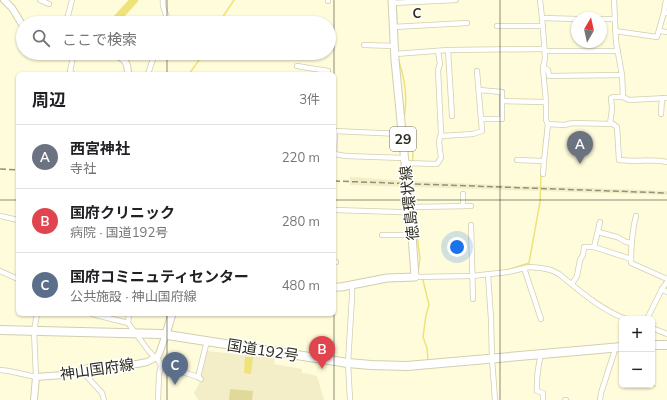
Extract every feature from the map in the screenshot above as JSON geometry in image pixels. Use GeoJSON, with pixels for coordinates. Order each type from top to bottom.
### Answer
{"type":"FeatureCollection","features":[{"type":"Feature","properties":{"kind":"highway","name":"国道192号"},"geometry":{"type":"LineString","coordinates":[[0,330],[156,333],[348,363],[407,366],[618,347]]}},
{"type":"Feature","properties":{"kind":"highway"},"geometry":{"type":"LineString","coordinates":[[655,345],[667,345]]}},
{"type":"Feature","properties":{"kind":"main road"},"geometry":{"type":"LineString","coordinates":[[5,0],[17,16]]}},
{"type":"Feature","properties":{"kind":"main road","name":"徳島環状線"},"geometry":{"type":"LineString","coordinates":[[394,2],[402,134],[408,162],[412,209],[415,277]]}},
{"type":"Feature","properties":{"kind":"main road"},"geometry":{"type":"LineString","coordinates":[[124,60],[126,63],[128,72]]}},
{"type":"Feature","properties":{"kind":"main road"},"geometry":{"type":"LineString","coordinates":[[336,287],[387,278],[415,277]]}},
{"type":"Feature","properties":{"kind":"main road"},"geometry":{"type":"LineString","coordinates":[[156,357],[166,334],[171,316]]}},
{"type":"Feature","properties":{"kind":"main road","name":"神山国府線"},"geometry":{"type":"LineString","coordinates":[[36,377],[63,375],[81,370],[121,364],[137,364],[147,362],[156,357]]}},
{"type":"Feature","properties":{"kind":"main road"},"geometry":{"type":"LineString","coordinates":[[34,400],[36,377]]}},
{"type":"Feature","properties":{"kind":"street"},"geometry":{"type":"LineString","coordinates":[[0,5],[5,0]]}},
{"type":"Feature","properties":{"kind":"street"},"geometry":{"type":"LineString","coordinates":[[40,0],[49,4]]}},
{"type":"Feature","properties":{"kind":"street"},"geometry":{"type":"LineString","coordinates":[[68,16],[72,0]]}},
{"type":"Feature","properties":{"kind":"street"},"geometry":{"type":"LineString","coordinates":[[163,0],[163,9],[167,16]]}},
{"type":"Feature","properties":{"kind":"street"},"geometry":{"type":"LineString","coordinates":[[394,2],[456,0]]}},
{"type":"Feature","properties":{"kind":"street"},"geometry":{"type":"LineString","coordinates":[[540,0],[545,50],[543,67],[547,123],[542,161],[543,174]]}},
{"type":"Feature","properties":{"kind":"street"},"geometry":{"type":"LineString","coordinates":[[614,0],[616,42],[622,75],[623,97]]}},
{"type":"Feature","properties":{"kind":"street"},"geometry":{"type":"LineString","coordinates":[[615,31],[657,37],[665,13],[666,0]]}},
{"type":"Feature","properties":{"kind":"street"},"geometry":{"type":"LineString","coordinates":[[542,18],[571,19]]}},
{"type":"Feature","properties":{"kind":"street"},"geometry":{"type":"LineString","coordinates":[[607,19],[615,19]]}},
{"type":"Feature","properties":{"kind":"street"},"geometry":{"type":"LineString","coordinates":[[396,26],[467,23]]}},
{"type":"Feature","properties":{"kind":"street"},"geometry":{"type":"LineString","coordinates":[[497,26],[543,26]]}},
{"type":"Feature","properties":{"kind":"street"},"geometry":{"type":"LineString","coordinates":[[659,31],[667,32]]}},
{"type":"Feature","properties":{"kind":"street"},"geometry":{"type":"LineString","coordinates":[[364,45],[396,52],[448,50],[618,51]]}},
{"type":"Feature","properties":{"kind":"street"},"geometry":{"type":"LineString","coordinates":[[448,50],[452,116]]}},
{"type":"Feature","properties":{"kind":"street"},"geometry":{"type":"LineString","coordinates":[[336,154],[437,164],[441,158],[439,142],[441,133],[438,70],[440,64],[438,51]]}},
{"type":"Feature","properties":{"kind":"street"},"geometry":{"type":"LineString","coordinates":[[71,72],[72,60]]}},
{"type":"Feature","properties":{"kind":"street"},"geometry":{"type":"LineString","coordinates":[[149,72],[153,60]]}},
{"type":"Feature","properties":{"kind":"street"},"geometry":{"type":"LineString","coordinates":[[543,67],[548,70],[549,76],[622,75]]}},
{"type":"Feature","properties":{"kind":"street"},"geometry":{"type":"LineString","coordinates":[[300,68],[325,72]]}},
{"type":"Feature","properties":{"kind":"street"},"geometry":{"type":"LineString","coordinates":[[441,136],[473,134],[482,131],[477,71]]}},
{"type":"Feature","properties":{"kind":"street"},"geometry":{"type":"LineString","coordinates":[[478,90],[502,92],[502,119],[481,118]]}},
{"type":"Feature","properties":{"kind":"street"},"geometry":{"type":"LineString","coordinates":[[610,124],[612,97],[623,97],[629,100],[665,98],[663,112]]}},
{"type":"Feature","properties":{"kind":"street"},"geometry":{"type":"LineString","coordinates":[[502,101],[546,102]]}},
{"type":"Feature","properties":{"kind":"street"},"geometry":{"type":"LineString","coordinates":[[547,123],[564,125],[573,123],[613,124],[617,127],[619,160],[654,160],[667,162]]}},
{"type":"Feature","properties":{"kind":"street"},"geometry":{"type":"LineString","coordinates":[[336,131],[402,134]]}},
{"type":"Feature","properties":{"kind":"street"},"geometry":{"type":"LineString","coordinates":[[517,160],[542,161]]}},
{"type":"Feature","properties":{"kind":"street"},"geometry":{"type":"LineString","coordinates":[[464,194],[464,206]]}},
{"type":"Feature","properties":{"kind":"street"},"geometry":{"type":"LineString","coordinates":[[447,200],[447,206]]}},
{"type":"Feature","properties":{"kind":"street"},"geometry":{"type":"LineString","coordinates":[[336,210],[398,212],[432,205],[470,206]]}},
{"type":"Feature","properties":{"kind":"street"},"geometry":{"type":"LineString","coordinates":[[0,216],[16,220]]}},
{"type":"Feature","properties":{"kind":"street"},"geometry":{"type":"LineString","coordinates":[[636,216],[633,227],[631,263],[667,280],[648,316]]}},
{"type":"Feature","properties":{"kind":"street"},"geometry":{"type":"LineString","coordinates":[[594,247],[600,222]]}},
{"type":"Feature","properties":{"kind":"street"},"geometry":{"type":"LineString","coordinates":[[471,225],[473,299]]}},
{"type":"Feature","properties":{"kind":"street"},"geometry":{"type":"LineString","coordinates":[[598,232],[617,236],[626,242],[632,243]]}},
{"type":"Feature","properties":{"kind":"street"},"geometry":{"type":"LineString","coordinates":[[382,235],[412,235]]}},
{"type":"Feature","properties":{"kind":"street"},"geometry":{"type":"LineString","coordinates":[[572,284],[577,276],[584,247],[594,247],[631,259]]}},
{"type":"Feature","properties":{"kind":"street"},"geometry":{"type":"LineString","coordinates":[[415,277],[488,275],[533,267],[551,270],[559,274],[605,309],[619,316]]}},
{"type":"Feature","properties":{"kind":"street"},"geometry":{"type":"LineString","coordinates":[[524,268],[540,319]]}},
{"type":"Feature","properties":{"kind":"street"},"geometry":{"type":"LineString","coordinates":[[0,271],[16,278]]}},
{"type":"Feature","properties":{"kind":"street"},"geometry":{"type":"LineString","coordinates":[[488,275],[495,400]]}},
{"type":"Feature","properties":{"kind":"street"},"geometry":{"type":"LineString","coordinates":[[350,400],[348,363],[352,284]]}},
{"type":"Feature","properties":{"kind":"street"},"geometry":{"type":"LineString","coordinates":[[662,289],[667,292]]}},
{"type":"Feature","properties":{"kind":"street"},"geometry":{"type":"LineString","coordinates":[[0,370],[36,377],[34,331],[37,316]]}},
{"type":"Feature","properties":{"kind":"street"},"geometry":{"type":"LineString","coordinates":[[100,316],[128,323],[148,350],[156,357],[161,366],[159,374],[158,400]]}},
{"type":"Feature","properties":{"kind":"street"},"geometry":{"type":"LineString","coordinates":[[128,323],[129,316]]}},
{"type":"Feature","properties":{"kind":"street"},"geometry":{"type":"LineString","coordinates":[[655,329],[667,334]]}},
{"type":"Feature","properties":{"kind":"street"},"geometry":{"type":"LineString","coordinates":[[161,366],[199,378],[207,341]]}},
{"type":"Feature","properties":{"kind":"street"},"geometry":{"type":"LineString","coordinates":[[600,400],[614,353],[618,347]]}},
{"type":"Feature","properties":{"kind":"street"},"geometry":{"type":"LineString","coordinates":[[541,354],[537,370],[537,391],[543,393],[543,400]]}},
{"type":"Feature","properties":{"kind":"street"},"geometry":{"type":"LineString","coordinates":[[81,370],[102,394],[104,400]]}},
{"type":"Feature","properties":{"kind":"shaded area"},"geometry":{"type":"Polygon","coordinates":[[[350,177],[409,181],[409,187],[350,185],[350,177]]]}},
{"type":"Feature","properties":{"kind":"shaded area"},"geometry":{"type":"Polygon","coordinates":[[[412,181],[540,186],[539,191],[413,187],[412,181]]]}},
{"type":"Feature","properties":{"kind":"shaded area"},"geometry":{"type":"Polygon","coordinates":[[[542,186],[667,191],[667,195],[541,191],[542,186]]]}},
{"type":"Feature","properties":{"kind":"shaded area"},"geometry":{"type":"Polygon","coordinates":[[[206,351],[275,358],[274,364],[302,369],[302,373],[317,376],[324,400],[198,400],[194,393],[200,382],[206,351]]]}},
{"type":"Feature","properties":{"kind":"shaded area"},"geometry":{"type":"Polygon","coordinates":[[[245,357],[253,357],[251,374],[244,373],[245,357]]]}},
{"type":"Feature","properties":{"kind":"shaded area"},"geometry":{"type":"Polygon","coordinates":[[[230,389],[253,391],[252,400],[229,400],[230,389]]]}},
{"type":"Feature","properties":{"kind":"waterway"},"geometry":{"type":"LineString","coordinates":[[119,16],[134,0]]}},
{"type":"Feature","properties":{"kind":"waterway"},"geometry":{"type":"LineString","coordinates":[[224,16],[234,0]]}},
{"type":"Feature","properties":{"kind":"waterway"},"geometry":{"type":"LineString","coordinates":[[396,0],[397,26]]}},
{"type":"Feature","properties":{"kind":"waterway"},"geometry":{"type":"LineString","coordinates":[[398,58],[405,87],[406,102],[404,117]]}},
{"type":"Feature","properties":{"kind":"waterway"},"geometry":{"type":"LineString","coordinates":[[190,72],[199,60]]}},
{"type":"Feature","properties":{"kind":"waterway"},"geometry":{"type":"LineString","coordinates":[[548,106],[548,118]]}},
{"type":"Feature","properties":{"kind":"waterway"},"geometry":{"type":"LineString","coordinates":[[542,160],[546,124]]}},
{"type":"Feature","properties":{"kind":"waterway"},"geometry":{"type":"LineString","coordinates":[[404,129],[411,135],[413,145],[410,179],[420,259],[418,271]]}},
{"type":"Feature","properties":{"kind":"waterway"},"geometry":{"type":"LineString","coordinates":[[507,270],[529,263],[540,202],[541,175]]}},
{"type":"Feature","properties":{"kind":"waterway"},"geometry":{"type":"LineString","coordinates":[[423,280],[429,305],[423,337],[427,348],[428,361]]}},
{"type":"Feature","properties":{"kind":"railway"},"geometry":{"type":"LineString","coordinates":[[0,169],[16,170]]}},
{"type":"Feature","properties":{"kind":"railway"},"geometry":{"type":"LineString","coordinates":[[336,181],[667,193]]}},
{"type":"Feature","properties":{"kind":"place","name":"西宮神社"},"geometry":{"type":"Point","coordinates":[580,164]}},
{"type":"Feature","properties":{"kind":"place","name":"国府クリニック"},"geometry":{"type":"Point","coordinates":[322,369]}},
{"type":"Feature","properties":{"kind":"place","name":"国府コミニュティセンター"},"geometry":{"type":"Point","coordinates":[175,385]}}]}
